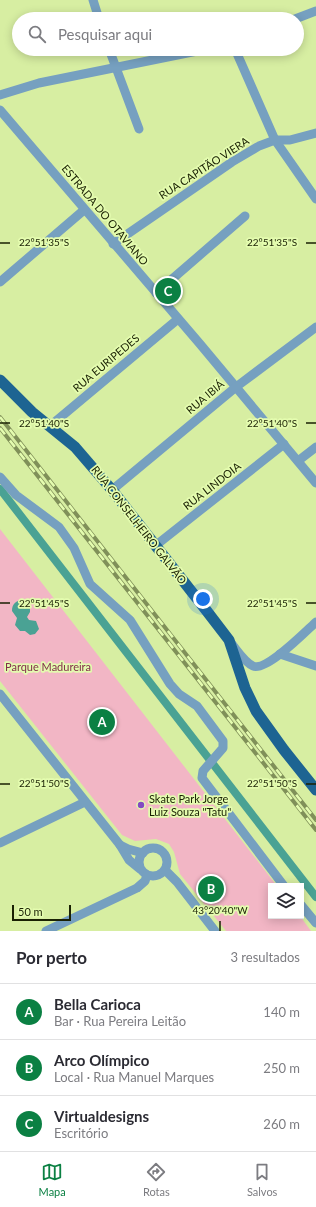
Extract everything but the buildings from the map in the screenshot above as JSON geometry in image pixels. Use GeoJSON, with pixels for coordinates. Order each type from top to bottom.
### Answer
{"type":"FeatureCollection","features":[{"type":"Feature","properties":{"kind":"main road","name":"RUA CONSELHEIRO GALVÃO"},"geometry":{"type":"LineString","coordinates":[[0,380],[75,447],[112,490],[229,640],[245,688],[256,711],[284,750],[316,790]]}},
{"type":"Feature","properties":{"kind":"street"},"geometry":{"type":"LineString","coordinates":[[93,0],[97,12]]}},
{"type":"Feature","properties":{"kind":"street"},"geometry":{"type":"LineString","coordinates":[[304,16],[316,11]]}},
{"type":"Feature","properties":{"kind":"street"},"geometry":{"type":"LineString","coordinates":[[111,56],[139,129]]}},
{"type":"Feature","properties":{"kind":"street"},"geometry":{"type":"LineString","coordinates":[[0,95],[39,83],[171,56]]}},
{"type":"Feature","properties":{"kind":"street"},"geometry":{"type":"LineString","coordinates":[[238,56],[275,140],[316,199]]}},
{"type":"Feature","properties":{"kind":"street","name":"ESTRADA DO OTAVIANO"},"geometry":{"type":"LineString","coordinates":[[0,110],[316,482]]}},
{"type":"Feature","properties":{"kind":"street","name":"RUA CAPITÃO VIERA"},"geometry":{"type":"LineString","coordinates":[[113,244],[232,162],[259,146],[275,140],[290,140],[316,133]]}},
{"type":"Feature","properties":{"kind":"street"},"geometry":{"type":"LineString","coordinates":[[0,282],[84,210]]}},
{"type":"Feature","properties":{"kind":"street"},"geometry":{"type":"LineString","coordinates":[[156,293],[245,216]]}},
{"type":"Feature","properties":{"kind":"street","name":"RUA EURIPEDES"},"geometry":{"type":"LineString","coordinates":[[50,426],[178,319]]}},
{"type":"Feature","properties":{"kind":"street","name":"RUA IBIÁ"},"geometry":{"type":"LineString","coordinates":[[112,490],[236,387],[316,328]]}},
{"type":"Feature","properties":{"kind":"street","name":"RUA LINDOIA"},"geometry":{"type":"LineString","coordinates":[[155,546],[284,444]]}},
{"type":"Feature","properties":{"kind":"street"},"geometry":{"type":"LineString","coordinates":[[298,461],[316,447]]}},
{"type":"Feature","properties":{"kind":"street"},"geometry":{"type":"LineString","coordinates":[[0,477],[16,495],[59,527],[74,548],[90,584],[122,611],[156,659],[170,684],[179,694],[197,706],[223,741],[223,748],[203,771],[202,778],[282,883]]}},
{"type":"Feature","properties":{"kind":"street"},"geometry":{"type":"LineString","coordinates":[[229,640],[248,662],[257,667],[267,663],[280,654],[316,622]]}},
{"type":"Feature","properties":{"kind":"street"},"geometry":{"type":"LineString","coordinates":[[280,654],[316,666]]}},
{"type":"Feature","properties":{"kind":"street"},"geometry":{"type":"LineString","coordinates":[[0,694],[120,845],[129,860],[144,872],[159,875],[165,870],[167,861],[163,853],[151,848],[143,853],[139,860],[144,872],[145,881],[137,888],[46,931]]}},
{"type":"Feature","properties":{"kind":"street"},"geometry":{"type":"LineString","coordinates":[[0,843],[85,802]]}},
{"type":"Feature","properties":{"kind":"street"},"geometry":{"type":"LineString","coordinates":[[120,845],[143,853]]}},
{"type":"Feature","properties":{"kind":"street"},"geometry":{"type":"LineString","coordinates":[[165,870],[177,882],[215,931]]}},
{"type":"Feature","properties":{"kind":"street"},"geometry":{"type":"LineString","coordinates":[[304,909],[316,923]]}},
{"type":"Feature","properties":{"kind":"green space","name":"Parque Madureira"},"geometry":{"type":"Polygon","coordinates":[[[0,529],[275,883],[268,883],[268,919],[302,919],[311,931],[226,931],[180,874],[174,852],[169,844],[156,839],[135,841],[122,835],[0,681],[0,529]]]}},
{"type":"Feature","properties":{"kind":"water"},"geometry":{"type":"Polygon","coordinates":[[[23,600],[30,606],[30,612],[27,617],[29,620],[36,621],[39,629],[35,634],[30,635],[25,631],[20,631],[15,625],[17,618],[12,611],[13,606],[16,602],[23,600]]]}},
{"type":"Feature","properties":{"kind":"waterway"},"geometry":{"type":"LineString","coordinates":[[0,489],[316,897]]}},
{"type":"Feature","properties":{"kind":"railway"},"geometry":{"type":"LineString","coordinates":[[0,417],[316,820]]}},
{"type":"Feature","properties":{"kind":"railway"},"geometry":{"type":"LineString","coordinates":[[0,428],[316,830]]}},
{"type":"Feature","properties":{"kind":"place","name":"Virtualdesigns"},"geometry":{"type":"Point","coordinates":[168,291]}},
{"type":"Feature","properties":{"kind":"place","name":"Bella Carioca"},"geometry":{"type":"Point","coordinates":[102,722]}},
{"type":"Feature","properties":{"kind":"place","name":"Skate Park Jorge Luiz Souza \"Tatu\""},"geometry":{"type":"Point","coordinates":[141,805]}},
{"type":"Feature","properties":{"kind":"place","name":"Arco Olímpico"},"geometry":{"type":"Point","coordinates":[211,889]}}]}
